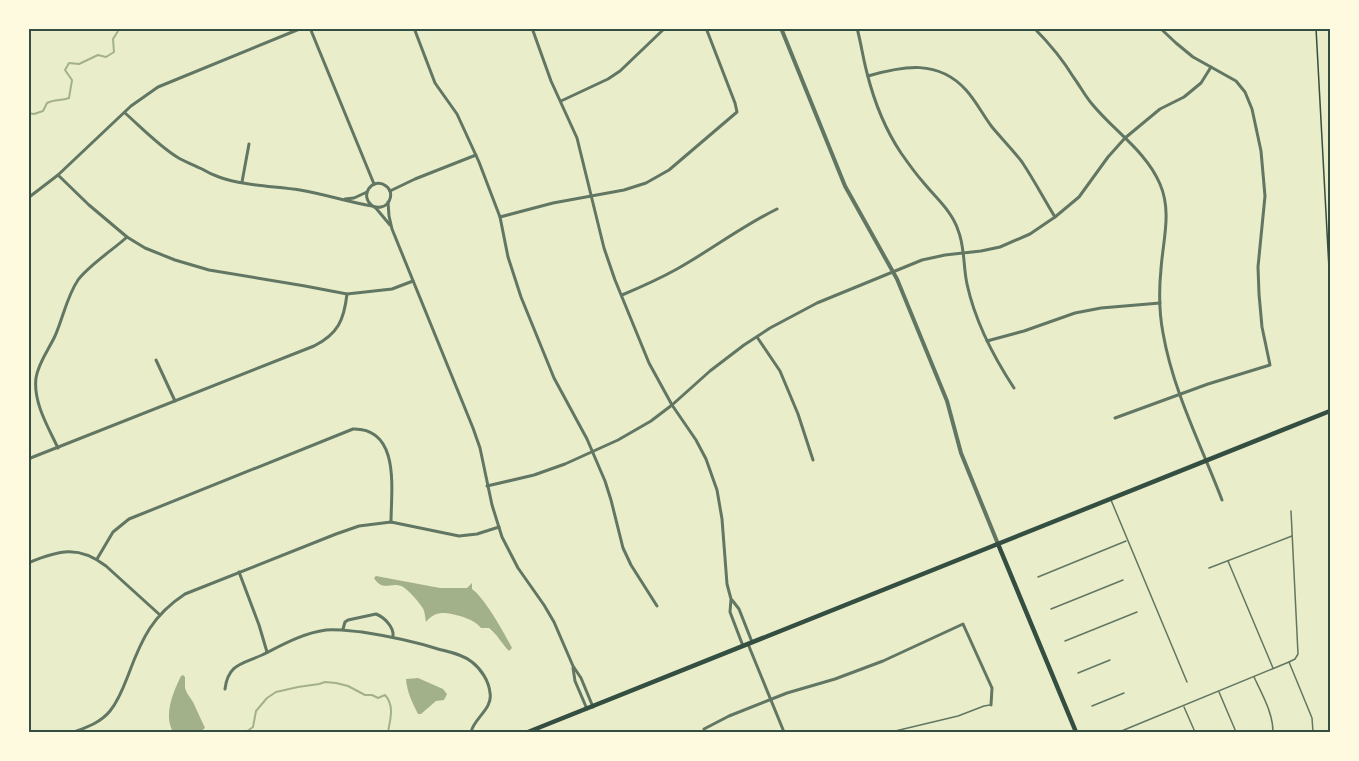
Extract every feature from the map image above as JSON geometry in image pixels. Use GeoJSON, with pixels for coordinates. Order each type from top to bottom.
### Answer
{"type":"FeatureCollection","features":[{"type":"Feature","properties":{"kind":"main road"},"geometry":{"type":"LineString","coordinates":[[528,732],[1330,411]]}},
{"type":"Feature","properties":{"kind":"main road"},"geometry":{"type":"LineString","coordinates":[[998,544],[1076,732]]}},
{"type":"Feature","properties":{"kind":"street"},"geometry":{"type":"LineString","coordinates":[[28,198],[58,175],[131,106],[158,87],[302,28]]}},
{"type":"Feature","properties":{"kind":"street"},"geometry":{"type":"LineString","coordinates":[[310,28],[374,184]]}},
{"type":"Feature","properties":{"kind":"street"},"geometry":{"type":"LineString","coordinates":[[414,28],[435,83],[457,114],[476,155],[500,217],[508,257],[521,297],[554,378],[587,439],[611,500],[623,548],[636,574],[657,606]]}},
{"type":"Feature","properties":{"kind":"street"},"geometry":{"type":"LineString","coordinates":[[532,28],[551,81],[577,138],[604,248],[649,363],[672,405],[696,440],[706,459],[717,490],[722,519],[730,612],[748,644]]}},
{"type":"Feature","properties":{"kind":"street"},"geometry":{"type":"LineString","coordinates":[[561,101],[620,71],[665,28]]}},
{"type":"Feature","properties":{"kind":"street"},"geometry":{"type":"LineString","coordinates":[[500,217],[553,203],[624,190],[646,183],[669,170],[737,112],[706,28]]}},
{"type":"Feature","properties":{"kind":"street"},"geometry":{"type":"LineString","coordinates":[[781,28],[845,186],[893,272],[947,401],[962,453],[998,544]]}},
{"type":"Feature","properties":{"kind":"street"},"geometry":{"type":"LineString","coordinates":[[857,28],[873,95],[884,120],[900,151],[955,222],[972,303],[987,341],[1014,388]]}},
{"type":"Feature","properties":{"kind":"street"},"geometry":{"type":"LineString","coordinates":[[1034,28],[1057,54],[1091,104],[1146,160],[1160,184],[1165,200],[1167,220],[1160,271],[1163,332],[1171,368],[1180,394],[1222,500]]}},
{"type":"Feature","properties":{"kind":"street"},"geometry":{"type":"LineString","coordinates":[[1115,418],[1226,378],[1270,365],[1258,294],[1258,267],[1265,195],[1261,151],[1254,116],[1248,98],[1236,81],[1193,57],[1160,28]]}},
{"type":"Feature","properties":{"kind":"street"},"geometry":{"type":"LineString","coordinates":[[868,76],[910,66],[933,70],[958,83],[966,90],[985,118],[1021,161],[1055,217]]}},
{"type":"Feature","properties":{"kind":"street"},"geometry":{"type":"LineString","coordinates":[[487,486],[534,475],[592,452],[633,432],[672,405],[710,371],[756,337],[817,303],[922,260],[990,249],[1030,234],[1079,197],[1125,138],[1160,110],[1184,97],[1201,83],[1211,67]]}},
{"type":"Feature","properties":{"kind":"street"},"geometry":{"type":"LineString","coordinates":[[125,113],[179,158],[219,177],[300,190],[375,207],[384,206],[391,197],[390,190],[384,184],[374,184],[369,188],[366,198],[369,202],[375,207],[383,215],[393,229]]}},
{"type":"Feature","properties":{"kind":"street"},"geometry":{"type":"LineString","coordinates":[[242,182],[249,144]]}},
{"type":"Feature","properties":{"kind":"street"},"geometry":{"type":"LineString","coordinates":[[390,190],[476,155]]}},
{"type":"Feature","properties":{"kind":"street"},"geometry":{"type":"LineString","coordinates":[[58,175],[89,205],[128,237],[145,248],[175,260],[209,270],[347,294],[392,289],[413,281]]}},
{"type":"Feature","properties":{"kind":"street"},"geometry":{"type":"LineString","coordinates":[[343,199],[354,198],[367,192]]}},
{"type":"Feature","properties":{"kind":"street"},"geometry":{"type":"LineString","coordinates":[[388,202],[393,229],[473,428],[482,457],[487,486],[505,544],[518,568],[555,622],[573,666],[575,681],[590,708]]}},
{"type":"Feature","properties":{"kind":"street"},"geometry":{"type":"LineString","coordinates":[[622,295],[677,269],[777,209]]}},
{"type":"Feature","properties":{"kind":"street"},"geometry":{"type":"LineString","coordinates":[[58,448],[45,422],[37,397],[36,378],[79,279],[128,237]]}},
{"type":"Feature","properties":{"kind":"street"},"geometry":{"type":"LineString","coordinates":[[28,459],[315,346],[335,332],[342,321],[347,294]]}},
{"type":"Feature","properties":{"kind":"street"},"geometry":{"type":"LineString","coordinates":[[987,341],[1092,309],[1160,303]]}},
{"type":"Feature","properties":{"kind":"street"},"geometry":{"type":"LineString","coordinates":[[756,337],[780,371],[798,414],[813,460]]}},
{"type":"Feature","properties":{"kind":"street"},"geometry":{"type":"LineString","coordinates":[[156,360],[175,401]]}},
{"type":"Feature","properties":{"kind":"street"},"geometry":{"type":"LineString","coordinates":[[97,559],[113,532],[129,519],[353,429],[373,434],[379,438],[386,449],[392,476],[391,522]]}},
{"type":"Feature","properties":{"kind":"street"},"geometry":{"type":"LineString","coordinates":[[74,732],[96,723],[111,709],[121,693],[148,630],[160,615],[185,594],[359,526],[391,522],[459,536],[477,534],[499,527]]}},
{"type":"Feature","properties":{"kind":"street"},"geometry":{"type":"LineString","coordinates":[[28,562],[57,552],[69,551],[88,555],[97,559],[160,615]]}},
{"type":"Feature","properties":{"kind":"street"},"geometry":{"type":"LineString","coordinates":[[239,572],[267,652]]}},
{"type":"Feature","properties":{"kind":"street"},"geometry":{"type":"LineString","coordinates":[[730,598],[739,609],[748,644],[784,732]]}},
{"type":"Feature","properties":{"kind":"street"},"geometry":{"type":"LineString","coordinates":[[342,630],[343,625],[348,621],[376,614],[382,617],[392,629],[393,636]]}},
{"type":"Feature","properties":{"kind":"street"},"geometry":{"type":"LineString","coordinates":[[704,729],[770,699],[867,668],[963,624],[992,688],[991,705]]}},
{"type":"Feature","properties":{"kind":"street"},"geometry":{"type":"LineString","coordinates":[[225,689],[228,676],[237,665],[316,632],[342,630],[393,636],[457,654],[477,667],[486,681],[490,698],[489,704],[474,724],[471,732]]}},
{"type":"Feature","properties":{"kind":"lane"},"geometry":{"type":"LineString","coordinates":[[1110,500],[1187,682]]}},
{"type":"Feature","properties":{"kind":"lane"},"geometry":{"type":"LineString","coordinates":[[1119,732],[1295,659],[1298,654],[1292,511]]}},
{"type":"Feature","properties":{"kind":"lane"},"geometry":{"type":"LineString","coordinates":[[1209,568],[1293,535]]}},
{"type":"Feature","properties":{"kind":"lane"},"geometry":{"type":"LineString","coordinates":[[1038,577],[1128,541]]}},
{"type":"Feature","properties":{"kind":"lane"},"geometry":{"type":"LineString","coordinates":[[1228,561],[1274,668]]}},
{"type":"Feature","properties":{"kind":"lane"},"geometry":{"type":"LineString","coordinates":[[1051,609],[1123,580]]}},
{"type":"Feature","properties":{"kind":"lane"},"geometry":{"type":"LineString","coordinates":[[1065,641],[1137,612]]}},
{"type":"Feature","properties":{"kind":"lane"},"geometry":{"type":"LineString","coordinates":[[1078,673],[1110,660]]}},
{"type":"Feature","properties":{"kind":"lane"},"geometry":{"type":"LineString","coordinates":[[1289,662],[1312,717],[1313,732]]}},
{"type":"Feature","properties":{"kind":"lane"},"geometry":{"type":"LineString","coordinates":[[1254,677],[1269,712],[1273,732]]}},
{"type":"Feature","properties":{"kind":"lane"},"geometry":{"type":"LineString","coordinates":[[1219,692],[1236,732]]}},
{"type":"Feature","properties":{"kind":"lane"},"geometry":{"type":"LineString","coordinates":[[1092,706],[1124,693]]}},
{"type":"Feature","properties":{"kind":"lane"},"geometry":{"type":"LineString","coordinates":[[891,732],[958,716],[991,705]]}},
{"type":"Feature","properties":{"kind":"lane"},"geometry":{"type":"LineString","coordinates":[[1184,706],[1195,732]]}},
{"type":"Feature","properties":{"kind":"path"},"geometry":{"type":"LineString","coordinates":[[1316,28],[1330,286]]}},
{"type":"Feature","properties":{"kind":"shaded area"},"geometry":{"type":"Polygon","coordinates":[[[376,576],[440,588],[467,588],[472,583],[472,589],[488,607],[512,648],[509,651],[489,628],[481,628],[472,620],[460,616],[442,613],[433,615],[426,622],[423,609],[409,592],[397,585],[380,585],[374,578],[376,576]]]}},
{"type":"Feature","properties":{"kind":"shaded area"},"geometry":{"type":"Polygon","coordinates":[[[183,675],[187,693],[205,728],[200,732],[173,732],[170,725],[170,705],[183,675]]]}},
{"type":"Feature","properties":{"kind":"shaded area"},"geometry":{"type":"Polygon","coordinates":[[[418,678],[443,689],[447,694],[444,700],[436,701],[421,714],[418,714],[412,701],[406,679],[418,678]]]}},
{"type":"Feature","properties":{"kind":"waterway"},"geometry":{"type":"LineString","coordinates":[[28,113],[43,111],[47,103],[69,98],[72,80],[65,70],[69,63],[79,64],[98,55],[106,57],[114,52],[113,39],[118,31],[116,28]]}},
{"type":"Feature","properties":{"kind":"waterway"},"geometry":{"type":"LineString","coordinates":[[246,732],[253,727],[256,711],[267,698],[276,692],[325,682],[348,686],[365,695],[378,698],[385,695],[391,708],[388,732]]}}]}
